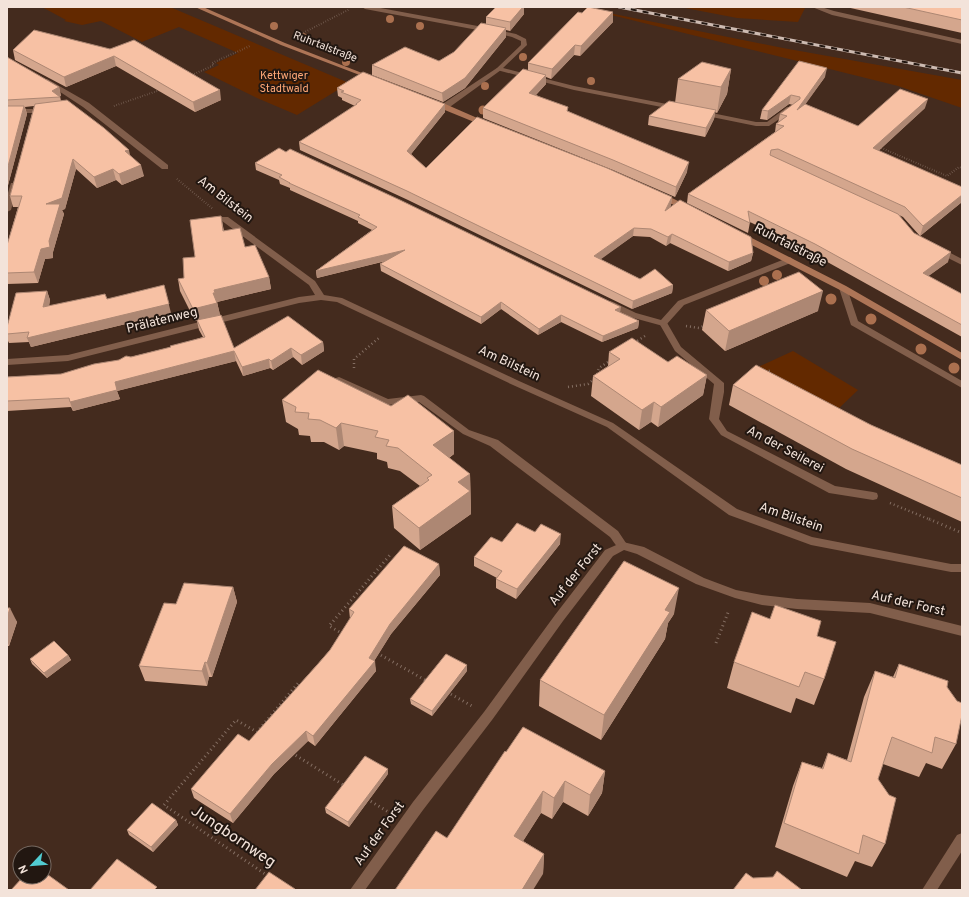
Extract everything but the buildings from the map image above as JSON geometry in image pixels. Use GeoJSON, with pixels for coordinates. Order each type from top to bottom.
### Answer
{"type":"FeatureCollection","features":[{"type":"Feature","properties":{"kind":"main road","name":"Ruhrtalstraße"},"geometry":{"type":"LineString","coordinates":[[198,7],[283,44],[378,81]]}},
{"type":"Feature","properties":{"kind":"main road"},"geometry":{"type":"LineString","coordinates":[[422,98],[496,128]]}},
{"type":"Feature","properties":{"kind":"main road"},"geometry":{"type":"LineString","coordinates":[[652,192],[693,211]]}},
{"type":"Feature","properties":{"kind":"main road","name":"Ruhrtalstraße"},"geometry":{"type":"LineString","coordinates":[[734,232],[843,288],[962,357]]}},
{"type":"Feature","properties":{"kind":"street"},"geometry":{"type":"LineString","coordinates":[[365,7],[514,35],[524,40],[524,45],[499,69],[444,107]]}},
{"type":"Feature","properties":{"kind":"street"},"geometry":{"type":"LineString","coordinates":[[815,7],[832,13],[962,42]]}},
{"type":"Feature","properties":{"kind":"street"},"geometry":{"type":"LineString","coordinates":[[499,69],[574,88],[756,124],[769,124],[793,107]]}},
{"type":"Feature","properties":{"kind":"street"},"geometry":{"type":"LineString","coordinates":[[38,76],[86,105],[165,167]]}},
{"type":"Feature","properties":{"kind":"street"},"geometry":{"type":"LineString","coordinates":[[75,107],[86,105]]}},
{"type":"Feature","properties":{"kind":"street"},"geometry":{"type":"LineString","coordinates":[[7,111],[32,116],[57,110]]}},
{"type":"Feature","properties":{"kind":"street"},"geometry":{"type":"LineString","coordinates":[[7,210],[15,180]]}},
{"type":"Feature","properties":{"kind":"street","name":"Am Bilstein"},"geometry":{"type":"LineString","coordinates":[[225,219],[312,283],[322,297],[339,300],[516,383],[610,425],[733,512],[811,541],[951,568],[962,568]]}},
{"type":"Feature","properties":{"kind":"street"},"geometry":{"type":"LineString","coordinates":[[930,246],[962,262]]}},
{"type":"Feature","properties":{"kind":"street"},"geometry":{"type":"LineString","coordinates":[[604,301],[633,315],[664,323],[681,303],[790,260]]}},
{"type":"Feature","properties":{"kind":"street"},"geometry":{"type":"LineString","coordinates":[[843,288],[854,323],[962,385]]}},
{"type":"Feature","properties":{"kind":"street","name":"Prälatenweg"},"geometry":{"type":"LineString","coordinates":[[7,362],[68,358],[299,300],[322,297]]}},
{"type":"Feature","properties":{"kind":"street","name":"An der Seilerei"},"geometry":{"type":"LineString","coordinates":[[664,323],[678,349],[718,383],[720,392],[714,420],[724,433],[832,490],[873,496]]}},
{"type":"Feature","properties":{"kind":"street"},"geometry":{"type":"LineString","coordinates":[[339,380],[387,402],[421,398],[466,432],[494,443],[614,534],[623,546]]}},
{"type":"Feature","properties":{"kind":"street","name":"Auf der Forst"},"geometry":{"type":"LineString","coordinates":[[357,890],[609,553],[623,546],[640,550],[700,581],[735,594],[762,600],[796,604],[870,608],[962,631]]}},
{"type":"Feature","properties":{"kind":"street"},"geometry":{"type":"LineString","coordinates":[[929,890],[962,839]]}},
{"type":"Feature","properties":{"kind":"path"},"geometry":{"type":"LineString","coordinates":[[316,26],[354,7]]}},
{"type":"Feature","properties":{"kind":"path"},"geometry":{"type":"LineString","coordinates":[[188,77],[214,65],[212,63],[252,45],[248,43]]}},
{"type":"Feature","properties":{"kind":"path"},"geometry":{"type":"LineString","coordinates":[[118,105],[161,89]]}},
{"type":"Feature","properties":{"kind":"path"},"geometry":{"type":"LineString","coordinates":[[875,146],[948,176],[959,167],[962,168]]}},
{"type":"Feature","properties":{"kind":"path","name":"Am Bilstein"},"geometry":{"type":"LineString","coordinates":[[165,167],[174,177],[225,219]]}},
{"type":"Feature","properties":{"kind":"path"},"geometry":{"type":"LineString","coordinates":[[631,346],[664,323],[699,328],[713,322]]}},
{"type":"Feature","properties":{"kind":"path"},"geometry":{"type":"LineString","coordinates":[[339,380],[355,368],[354,359],[394,326]]}},
{"type":"Feature","properties":{"kind":"path"},"geometry":{"type":"LineString","coordinates":[[566,387],[588,384],[595,379],[599,368],[612,359]]}},
{"type":"Feature","properties":{"kind":"path"},"geometry":{"type":"LineString","coordinates":[[765,372],[772,370]]}},
{"type":"Feature","properties":{"kind":"path"},"geometry":{"type":"LineString","coordinates":[[873,496],[962,533]]}},
{"type":"Feature","properties":{"kind":"path"},"geometry":{"type":"LineString","coordinates":[[348,636],[329,626],[390,555]]}},
{"type":"Feature","properties":{"kind":"path"},"geometry":{"type":"LineString","coordinates":[[716,643],[735,594]]}},
{"type":"Feature","properties":{"kind":"path"},"geometry":{"type":"LineString","coordinates":[[374,651],[434,685]]}},
{"type":"Feature","properties":{"kind":"path"},"geometry":{"type":"LineString","coordinates":[[264,736],[257,732],[300,681]]}},
{"type":"Feature","properties":{"kind":"path"},"geometry":{"type":"LineString","coordinates":[[441,688],[488,716]]}},
{"type":"Feature","properties":{"kind":"path","name":"Jungbornweg"},"geometry":{"type":"LineString","coordinates":[[257,732],[236,720],[164,805],[272,878]]}},
{"type":"Feature","properties":{"kind":"path"},"geometry":{"type":"LineString","coordinates":[[291,753],[352,790]]}},
{"type":"Feature","properties":{"kind":"path"},"geometry":{"type":"LineString","coordinates":[[365,798],[406,823]]}},
{"type":"Feature","properties":{"kind":"green space","name":"Kettwiger Stadtwald"},"geometry":{"type":"Polygon","coordinates":[[[42,7],[170,7],[349,83],[297,115],[257,98],[204,72],[219,65],[216,63],[238,53],[179,27],[142,42],[101,21],[82,25],[64,21],[66,20],[42,7]]]}},
{"type":"Feature","properties":{"kind":"green space"},"geometry":{"type":"Polygon","coordinates":[[[579,7],[783,48],[962,80],[962,108],[898,86],[579,7]]]}},
{"type":"Feature","properties":{"kind":"green space"},"geometry":{"type":"Polygon","coordinates":[[[680,7],[805,8],[798,22],[737,18],[680,7]]]}},
{"type":"Feature","properties":{"kind":"green space"},"geometry":{"type":"Polygon","coordinates":[[[793,351],[858,390],[835,412],[758,367],[793,351]]]}},
{"type":"Feature","properties":{"kind":"railway"},"geometry":{"type":"LineString","coordinates":[[619,7],[962,73]]}}]}
